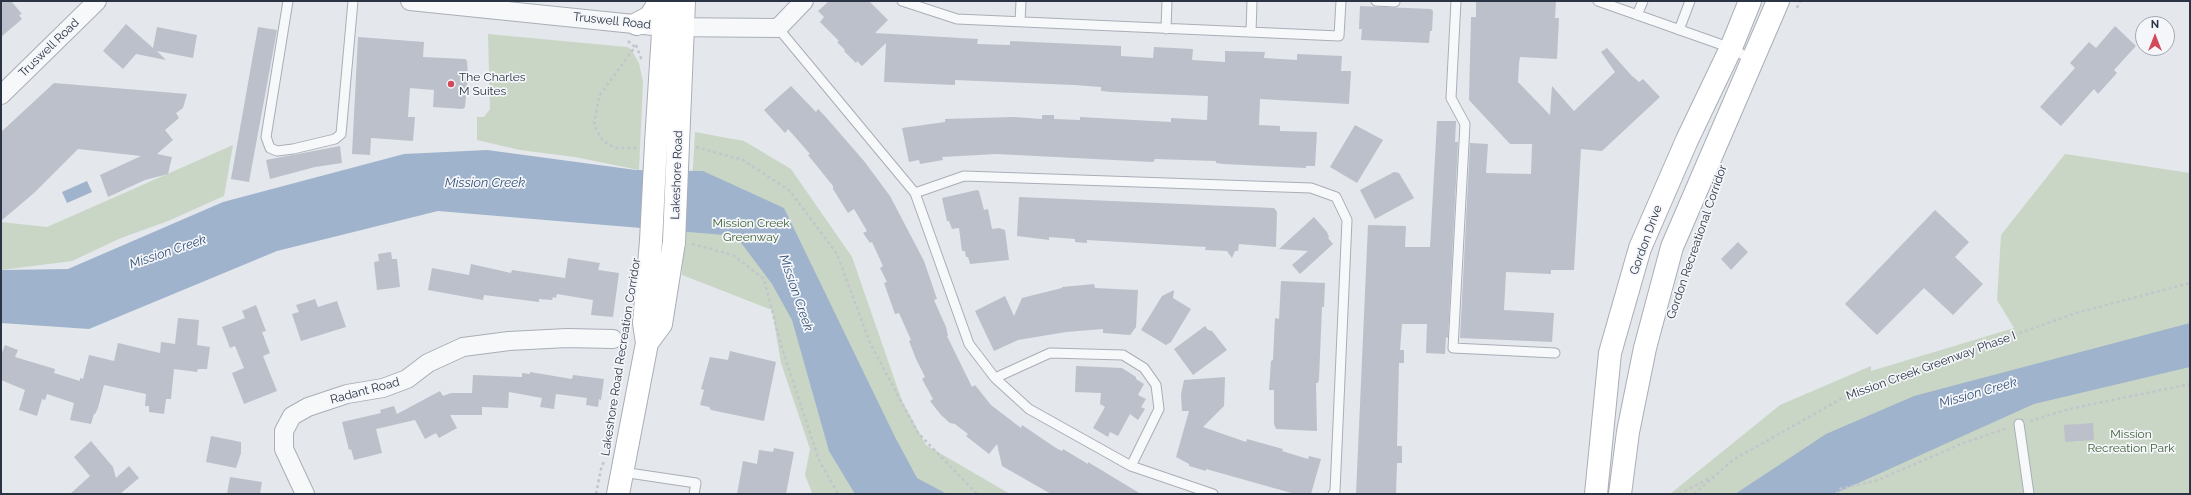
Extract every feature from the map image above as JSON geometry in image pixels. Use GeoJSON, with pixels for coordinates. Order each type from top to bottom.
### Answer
{"type":"FeatureCollection","features":[{"type":"Feature","properties":{"kind":"main road"},"geometry":{"type":"LineString","coordinates":[[637,24],[650,17],[660,1]]}},
{"type":"Feature","properties":{"kind":"main road","name":"Lakeshore Road"},"geometry":{"type":"LineString","coordinates":[[647,343],[661,324],[674,242],[684,146],[673,27],[665,1]]}},
{"type":"Feature","properties":{"kind":"main road","name":"Lakeshore Road"},"geometry":{"type":"LineString","coordinates":[[618,494],[647,343],[644,323],[652,241],[650,146],[673,27],[684,1]]}},
{"type":"Feature","properties":{"kind":"main road","name":"Gordon Drive"},"geometry":{"type":"LineString","coordinates":[[1596,494],[1610,353],[1640,248],[1687,140],[1731,48],[1750,1]]}},
{"type":"Feature","properties":{"kind":"main road"},"geometry":{"type":"LineString","coordinates":[[1620,494],[1628,432],[1639,379],[1672,247],[1752,60],[1786,8]]}},
{"type":"Feature","properties":{"kind":"street","name":"Truswell Road"},"geometry":{"type":"LineString","coordinates":[[1,95],[97,1]]}},
{"type":"Feature","properties":{"kind":"street","name":"Truswell Road"},"geometry":{"type":"LineString","coordinates":[[410,1],[508,6],[637,24],[673,27],[778,28]]}},
{"type":"Feature","properties":{"kind":"street"},"geometry":{"type":"LineString","coordinates":[[778,28],[804,1]]}},
{"type":"Feature","properties":{"kind":"street","name":"Radant Road"},"geometry":{"type":"LineString","coordinates":[[305,494],[284,449],[284,431],[292,416],[308,407],[347,394],[382,388],[407,379],[428,363],[463,346],[510,340],[567,338],[618,342]]}},
{"type":"Feature","properties":{"kind":"lane"},"geometry":{"type":"LineString","coordinates":[[288,1],[266,137],[270,148],[277,151],[293,149],[335,139],[340,134],[353,1]]}},
{"type":"Feature","properties":{"kind":"lane"},"geometry":{"type":"LineString","coordinates":[[902,1],[957,20],[1339,36],[1341,1]]}},
{"type":"Feature","properties":{"kind":"lane"},"geometry":{"type":"LineString","coordinates":[[1020,22],[1021,1]]}},
{"type":"Feature","properties":{"kind":"lane"},"geometry":{"type":"LineString","coordinates":[[1166,29],[1167,1]]}},
{"type":"Feature","properties":{"kind":"lane"},"geometry":{"type":"LineString","coordinates":[[1251,32],[1252,1]]}},
{"type":"Feature","properties":{"kind":"lane"},"geometry":{"type":"LineString","coordinates":[[1376,1],[1394,2]]}},
{"type":"Feature","properties":{"kind":"lane"},"geometry":{"type":"LineString","coordinates":[[1456,1],[1451,98],[1465,124],[1453,348],[1555,353]]}},
{"type":"Feature","properties":{"kind":"lane"},"geometry":{"type":"LineString","coordinates":[[1598,1],[1731,48],[1752,60]]}},
{"type":"Feature","properties":{"kind":"lane"},"geometry":{"type":"LineString","coordinates":[[1637,15],[1643,1]]}},
{"type":"Feature","properties":{"kind":"lane"},"geometry":{"type":"LineString","coordinates":[[1679,30],[1690,1]]}},
{"type":"Feature","properties":{"kind":"lane"},"geometry":{"type":"LineString","coordinates":[[778,28],[915,193],[969,344],[995,378],[1029,409],[1131,466],[1213,494]]}},
{"type":"Feature","properties":{"kind":"lane"},"geometry":{"type":"LineString","coordinates":[[915,193],[964,176],[1310,188],[1336,197],[1347,220],[1335,491],[1333,494]]}},
{"type":"Feature","properties":{"kind":"lane"},"geometry":{"type":"LineString","coordinates":[[995,378],[1050,353],[1123,355],[1144,368],[1156,385],[1159,409],[1131,466]]}},
{"type":"Feature","properties":{"kind":"lane"},"geometry":{"type":"LineString","coordinates":[[2019,424],[2029,494]]}},
{"type":"Feature","properties":{"kind":"lane"},"geometry":{"type":"LineString","coordinates":[[622,472],[696,483],[694,494]]}},
{"type":"Feature","properties":{"kind":"path"},"geometry":{"type":"LineString","coordinates":[[1786,8],[1800,1]]}},
{"type":"Feature","properties":{"kind":"path"},"geometry":{"type":"LineString","coordinates":[[636,47],[599,96],[594,125],[603,141],[615,148],[650,146]]}},
{"type":"Feature","properties":{"kind":"path"},"geometry":{"type":"LineString","coordinates":[[684,146],[704,148],[743,160],[790,191],[837,254],[870,343],[918,433],[977,494]]}},
{"type":"Feature","properties":{"kind":"path"},"geometry":{"type":"LineString","coordinates":[[684,146],[704,148]]}},
{"type":"Feature","properties":{"kind":"path"},"geometry":{"type":"LineString","coordinates":[[674,242],[693,244],[733,255],[764,280],[781,345],[819,460],[838,494]]}},
{"type":"Feature","properties":{"kind":"path","name":"Mission Creek Greenway Phase I"},"geometry":{"type":"LineString","coordinates":[[1694,494],[1733,460],[1853,392],[2076,313],[2190,283]]}},
{"type":"Feature","properties":{"kind":"path","name":"Lakeshore Road Recreation Corridor"},"geometry":{"type":"LineString","coordinates":[[618,342],[619,383]]}},
{"type":"Feature","properties":{"kind":"path","name":"Lakeshore Road Recreation Corridor"},"geometry":{"type":"LineString","coordinates":[[596,494],[601,469],[608,455]]}},
{"type":"Feature","properties":{"kind":"path"},"geometry":{"type":"LineString","coordinates":[[1679,494],[1715,476]]}},
{"type":"Feature","properties":{"kind":"green space"},"geometry":{"type":"Polygon","coordinates":[[[488,34],[627,47],[631,49],[639,63],[643,82],[639,170],[575,157],[520,150],[477,140],[477,117],[484,117],[490,109],[488,34]]]}},
{"type":"Feature","properties":{"kind":"green space","name":"Mission Creek Greenway"},"geometry":{"type":"Polygon","coordinates":[[[695,132],[744,141],[791,169],[852,257],[902,401],[926,445],[1010,494],[812,493],[805,475],[810,449],[781,363],[772,310],[682,275],[684,223],[693,167],[695,132]]]}},
{"type":"Feature","properties":{"kind":"green space"},"geometry":{"type":"Polygon","coordinates":[[[233,145],[224,196],[168,221],[121,238],[72,261],[1,270],[1,222],[47,227],[233,145]]]}},
{"type":"Feature","properties":{"kind":"green space","name":"Mission Recreation Park"},"geometry":{"type":"Polygon","coordinates":[[[2065,154],[2190,173],[2190,494],[1670,494],[1780,405],[1871,366],[1871,371],[2014,328],[1997,300],[2001,235],[2065,154]]]}},
{"type":"Feature","properties":{"kind":"water","name":"Mission Creek"},"geometry":{"type":"Polygon","coordinates":[[[487,150],[636,170],[703,171],[784,208],[895,437],[917,478],[947,494],[855,494],[829,451],[792,320],[772,284],[736,236],[438,211],[277,251],[89,329],[1,323],[1,270],[68,269],[223,202],[404,154],[487,150]]]}},
{"type":"Feature","properties":{"kind":"water"},"geometry":{"type":"Polygon","coordinates":[[[87,181],[92,192],[67,203],[62,192],[87,181]]]}},
{"type":"Feature","properties":{"kind":"water","name":"Mission Creek"},"geometry":{"type":"Polygon","coordinates":[[[2190,323],[2190,367],[2034,404],[1834,494],[1735,494],[1826,434],[1914,396],[2190,323]]]}},
{"type":"Feature","properties":{"kind":"building"},"geometry":{"type":"Polygon","coordinates":[[[1,1],[11,1],[22,14],[19,15],[22,19],[1,37],[1,1]]]}},
{"type":"Feature","properties":{"kind":"building"},"geometry":{"type":"Polygon","coordinates":[[[829,1],[869,1],[888,20],[875,33],[978,39],[977,44],[1010,45],[1010,41],[1121,46],[1121,56],[1153,58],[1154,47],[1193,49],[1192,60],[1225,62],[1225,51],[1265,52],[1264,58],[1297,60],[1297,54],[1342,56],[1341,71],[1351,71],[1349,104],[1260,99],[1259,125],[1280,126],[1280,131],[1317,132],[1315,166],[1306,166],[1306,168],[1223,164],[1216,163],[1216,161],[1155,159],[1153,162],[997,154],[942,157],[943,160],[920,164],[919,160],[909,162],[902,128],[945,122],[945,119],[1014,117],[1042,119],[1042,115],[1054,115],[1054,119],[1080,120],[1080,117],[1171,122],[1171,118],[1207,120],[1208,96],[1111,92],[1101,91],[1101,87],[1074,85],[955,80],[955,85],[884,82],[886,43],[862,66],[857,61],[856,63],[837,42],[839,41],[820,22],[824,17],[818,11],[829,1]]]}},
{"type":"Feature","properties":{"kind":"building"},"geometry":{"type":"Polygon","coordinates":[[[1476,1],[1556,1],[1555,18],[1559,18],[1557,59],[1520,57],[1518,82],[1550,115],[1552,86],[1574,111],[1615,72],[1601,52],[1607,48],[1631,75],[1639,82],[1643,79],[1660,97],[1602,151],[1581,149],[1574,270],[1551,270],[1551,274],[1506,272],[1504,310],[1554,313],[1552,342],[1460,338],[1470,143],[1488,144],[1486,173],[1531,174],[1532,144],[1510,144],[1469,100],[1471,17],[1476,17],[1476,1]]]}},
{"type":"Feature","properties":{"kind":"building"},"geometry":{"type":"Polygon","coordinates":[[[1360,6],[1431,9],[1433,11],[1432,31],[1430,31],[1429,43],[1361,40],[1362,29],[1359,29],[1360,6]]]}},
{"type":"Feature","properties":{"kind":"building"},"geometry":{"type":"Polygon","coordinates":[[[126,24],[153,48],[157,27],[197,35],[193,58],[157,51],[166,60],[136,54],[123,69],[103,51],[126,24]]]}},
{"type":"Feature","properties":{"kind":"building"},"geometry":{"type":"Polygon","coordinates":[[[2115,26],[2135,45],[2135,47],[2114,70],[2117,73],[2098,94],[2094,89],[2061,126],[2040,107],[2075,68],[2070,63],[2089,42],[2096,48],[2115,26]]]}},
{"type":"Feature","properties":{"kind":"building"},"geometry":{"type":"Polygon","coordinates":[[[258,27],[277,30],[249,182],[231,179],[258,27]]]}},
{"type":"Feature","properties":{"kind":"building"},"geometry":{"type":"Polygon","coordinates":[[[358,37],[424,42],[423,57],[465,59],[467,61],[468,75],[465,107],[463,109],[433,107],[434,90],[410,88],[408,117],[415,117],[413,141],[371,138],[370,155],[352,154],[358,37]]]}},
{"type":"Feature","properties":{"kind":"building"},"geometry":{"type":"Polygon","coordinates":[[[54,83],[187,94],[183,108],[176,113],[179,118],[165,130],[173,140],[157,154],[172,157],[168,174],[145,180],[108,197],[100,175],[141,156],[78,149],[34,193],[1,221],[1,132],[54,83]]]}},
{"type":"Feature","properties":{"kind":"building"},"geometry":{"type":"Polygon","coordinates":[[[791,86],[816,112],[818,109],[824,115],[864,161],[890,196],[924,261],[937,299],[934,300],[946,327],[947,336],[972,387],[975,385],[991,405],[1021,428],[1022,425],[1056,448],[1062,451],[1063,449],[1088,464],[1088,462],[1141,494],[1051,494],[1002,466],[997,444],[989,454],[966,436],[968,434],[955,424],[950,423],[941,415],[930,401],[933,399],[922,379],[925,377],[909,341],[911,340],[899,313],[895,314],[884,283],[887,282],[880,268],[883,266],[872,242],[870,243],[863,233],[867,231],[854,209],[848,213],[833,189],[833,186],[808,155],[810,154],[788,129],[785,133],[764,110],[791,86]]]}},
{"type":"Feature","properties":{"kind":"building"},"geometry":{"type":"Polygon","coordinates":[[[1437,121],[1456,121],[1455,142],[1458,142],[1448,338],[1446,337],[1445,354],[1426,353],[1427,324],[1402,324],[1400,350],[1404,350],[1404,363],[1399,363],[1397,446],[1402,446],[1402,463],[1397,463],[1396,494],[1356,494],[1368,225],[1406,226],[1405,247],[1430,247],[1437,121]]]}},
{"type":"Feature","properties":{"kind":"building"},"geometry":{"type":"Polygon","coordinates":[[[1355,125],[1383,140],[1357,183],[1330,167],[1355,125]]]}},
{"type":"Feature","properties":{"kind":"building"},"geometry":{"type":"Polygon","coordinates":[[[340,146],[342,163],[315,167],[270,179],[266,160],[340,146]]]}},
{"type":"Feature","properties":{"kind":"building"},"geometry":{"type":"Polygon","coordinates":[[[1394,172],[1399,173],[1414,198],[1375,219],[1360,190],[1394,172]]]}},
{"type":"Feature","properties":{"kind":"building"},"geometry":{"type":"Polygon","coordinates":[[[977,190],[979,191],[984,210],[988,209],[992,229],[999,228],[1005,230],[1009,260],[970,264],[968,257],[966,257],[965,251],[962,251],[959,228],[952,229],[949,221],[947,221],[942,198],[977,190]]]}},
{"type":"Feature","properties":{"kind":"building"},"geometry":{"type":"Polygon","coordinates":[[[1019,197],[1274,208],[1277,212],[1276,247],[1239,244],[1238,251],[1235,251],[1232,258],[1227,251],[1205,250],[1206,247],[1087,240],[1087,243],[1075,242],[1075,239],[1049,237],[1049,240],[1017,236],[1019,197]]]}},
{"type":"Feature","properties":{"kind":"building"},"geometry":{"type":"Polygon","coordinates":[[[1935,210],[1969,242],[1955,257],[1983,284],[1953,315],[1924,288],[1877,335],[1845,304],[1935,210]]]}},
{"type":"Feature","properties":{"kind":"building"},"geometry":{"type":"Polygon","coordinates":[[[1314,217],[1327,232],[1328,238],[1333,244],[1300,274],[1292,265],[1308,251],[1279,249],[1314,217]]]}},
{"type":"Feature","properties":{"kind":"building"},"geometry":{"type":"Polygon","coordinates":[[[1738,242],[1748,252],[1731,270],[1721,259],[1738,242]]]}},
{"type":"Feature","properties":{"kind":"building"},"geometry":{"type":"Polygon","coordinates":[[[391,252],[392,259],[397,259],[400,287],[377,290],[374,262],[379,261],[378,254],[391,252]]]}},
{"type":"Feature","properties":{"kind":"building"},"geometry":{"type":"Polygon","coordinates":[[[568,258],[600,263],[598,270],[619,273],[613,317],[591,315],[593,300],[557,294],[556,298],[553,297],[552,300],[539,299],[539,302],[484,295],[483,300],[428,290],[432,268],[469,275],[471,264],[511,273],[512,270],[565,278],[568,258]]]}},
{"type":"Feature","properties":{"kind":"building"},"geometry":{"type":"Polygon","coordinates":[[[1281,281],[1325,283],[1324,307],[1322,307],[1319,379],[1318,383],[1316,383],[1317,431],[1276,429],[1274,424],[1274,390],[1269,390],[1271,361],[1273,360],[1275,318],[1279,319],[1281,281]]]}},
{"type":"Feature","properties":{"kind":"building"},"geometry":{"type":"Polygon","coordinates":[[[1094,284],[1095,288],[1138,290],[1136,327],[1130,335],[1103,333],[1103,329],[1066,332],[1018,340],[994,351],[975,311],[1005,296],[1014,316],[1022,298],[1062,287],[1094,284]]]}},
{"type":"Feature","properties":{"kind":"building"},"geometry":{"type":"Polygon","coordinates":[[[1174,290],[1173,298],[1191,309],[1171,342],[1166,345],[1141,330],[1162,296],[1174,290]]]}},
{"type":"Feature","properties":{"kind":"building"},"geometry":{"type":"Polygon","coordinates":[[[315,299],[318,307],[337,301],[346,327],[301,341],[292,314],[299,312],[296,305],[315,299]]]}},
{"type":"Feature","properties":{"kind":"building"},"geometry":{"type":"Polygon","coordinates":[[[256,305],[266,331],[262,332],[270,353],[263,356],[277,391],[244,404],[232,373],[244,368],[235,346],[230,348],[222,327],[245,318],[242,311],[256,305]]]}},
{"type":"Feature","properties":{"kind":"building"},"geometry":{"type":"Polygon","coordinates":[[[178,318],[199,320],[197,345],[210,347],[207,369],[198,369],[197,372],[174,369],[171,399],[166,399],[164,414],[149,412],[149,406],[145,406],[146,394],[104,385],[98,408],[94,414],[91,424],[70,420],[74,403],[47,394],[45,400],[42,399],[37,416],[19,410],[25,390],[1,380],[1,355],[5,345],[18,350],[15,357],[55,369],[54,373],[80,381],[80,378],[83,379],[89,355],[114,361],[118,343],[160,353],[161,342],[175,344],[178,318]]]}},
{"type":"Feature","properties":{"kind":"building"},"geometry":{"type":"Polygon","coordinates":[[[1205,326],[1208,330],[1212,331],[1227,350],[1193,375],[1174,349],[1205,326]]]}},
{"type":"Feature","properties":{"kind":"building"},"geometry":{"type":"Polygon","coordinates":[[[730,351],[776,362],[764,421],[711,410],[709,407],[700,405],[704,390],[701,389],[710,357],[728,360],[730,351]]]}},
{"type":"Feature","properties":{"kind":"building"},"geometry":{"type":"Polygon","coordinates":[[[1076,366],[1122,368],[1136,377],[1136,379],[1144,384],[1138,395],[1146,399],[1141,407],[1145,409],[1138,420],[1130,414],[1118,436],[1110,432],[1108,437],[1093,428],[1105,407],[1100,404],[1101,393],[1075,392],[1076,366]]]}},
{"type":"Feature","properties":{"kind":"building"},"geometry":{"type":"Polygon","coordinates":[[[530,372],[572,379],[573,375],[604,379],[601,400],[599,399],[598,407],[586,405],[587,398],[556,394],[554,409],[540,407],[542,398],[509,392],[508,408],[482,407],[482,415],[450,415],[457,428],[439,438],[436,433],[425,439],[415,420],[376,429],[382,453],[354,460],[351,449],[349,450],[342,422],[381,413],[380,410],[394,406],[397,414],[440,391],[443,396],[451,393],[472,393],[473,375],[522,377],[522,373],[530,374],[530,372]]]}},
{"type":"Feature","properties":{"kind":"building"},"geometry":{"type":"Polygon","coordinates":[[[1225,377],[1224,406],[1203,427],[1246,442],[1247,439],[1283,449],[1282,451],[1308,459],[1309,456],[1321,459],[1311,494],[1295,494],[1206,469],[1206,471],[1189,466],[1189,464],[1176,457],[1189,411],[1182,411],[1181,394],[1184,380],[1225,377]]]}},
{"type":"Feature","properties":{"kind":"building"},"geometry":{"type":"Polygon","coordinates":[[[2093,423],[2094,440],[2065,442],[2064,425],[2093,423]]]}},
{"type":"Feature","properties":{"kind":"building"},"geometry":{"type":"Polygon","coordinates":[[[211,436],[241,442],[241,453],[236,468],[206,462],[211,436]]]}},
{"type":"Feature","properties":{"kind":"building"},"geometry":{"type":"Polygon","coordinates":[[[91,441],[113,467],[116,478],[129,466],[139,478],[120,494],[70,494],[90,476],[74,457],[91,441]]]}},
{"type":"Feature","properties":{"kind":"building"},"geometry":{"type":"Polygon","coordinates":[[[774,448],[794,452],[786,494],[737,494],[743,461],[757,464],[759,450],[773,452],[774,448]]]}},
{"type":"Feature","properties":{"kind":"building"},"geometry":{"type":"Polygon","coordinates":[[[230,477],[262,482],[260,494],[227,494],[230,477]]]}},
{"type":"Feature","properties":{"kind":"place","name":"The Charles M Suites"},"geometry":{"type":"Point","coordinates":[451,84]}}]}
